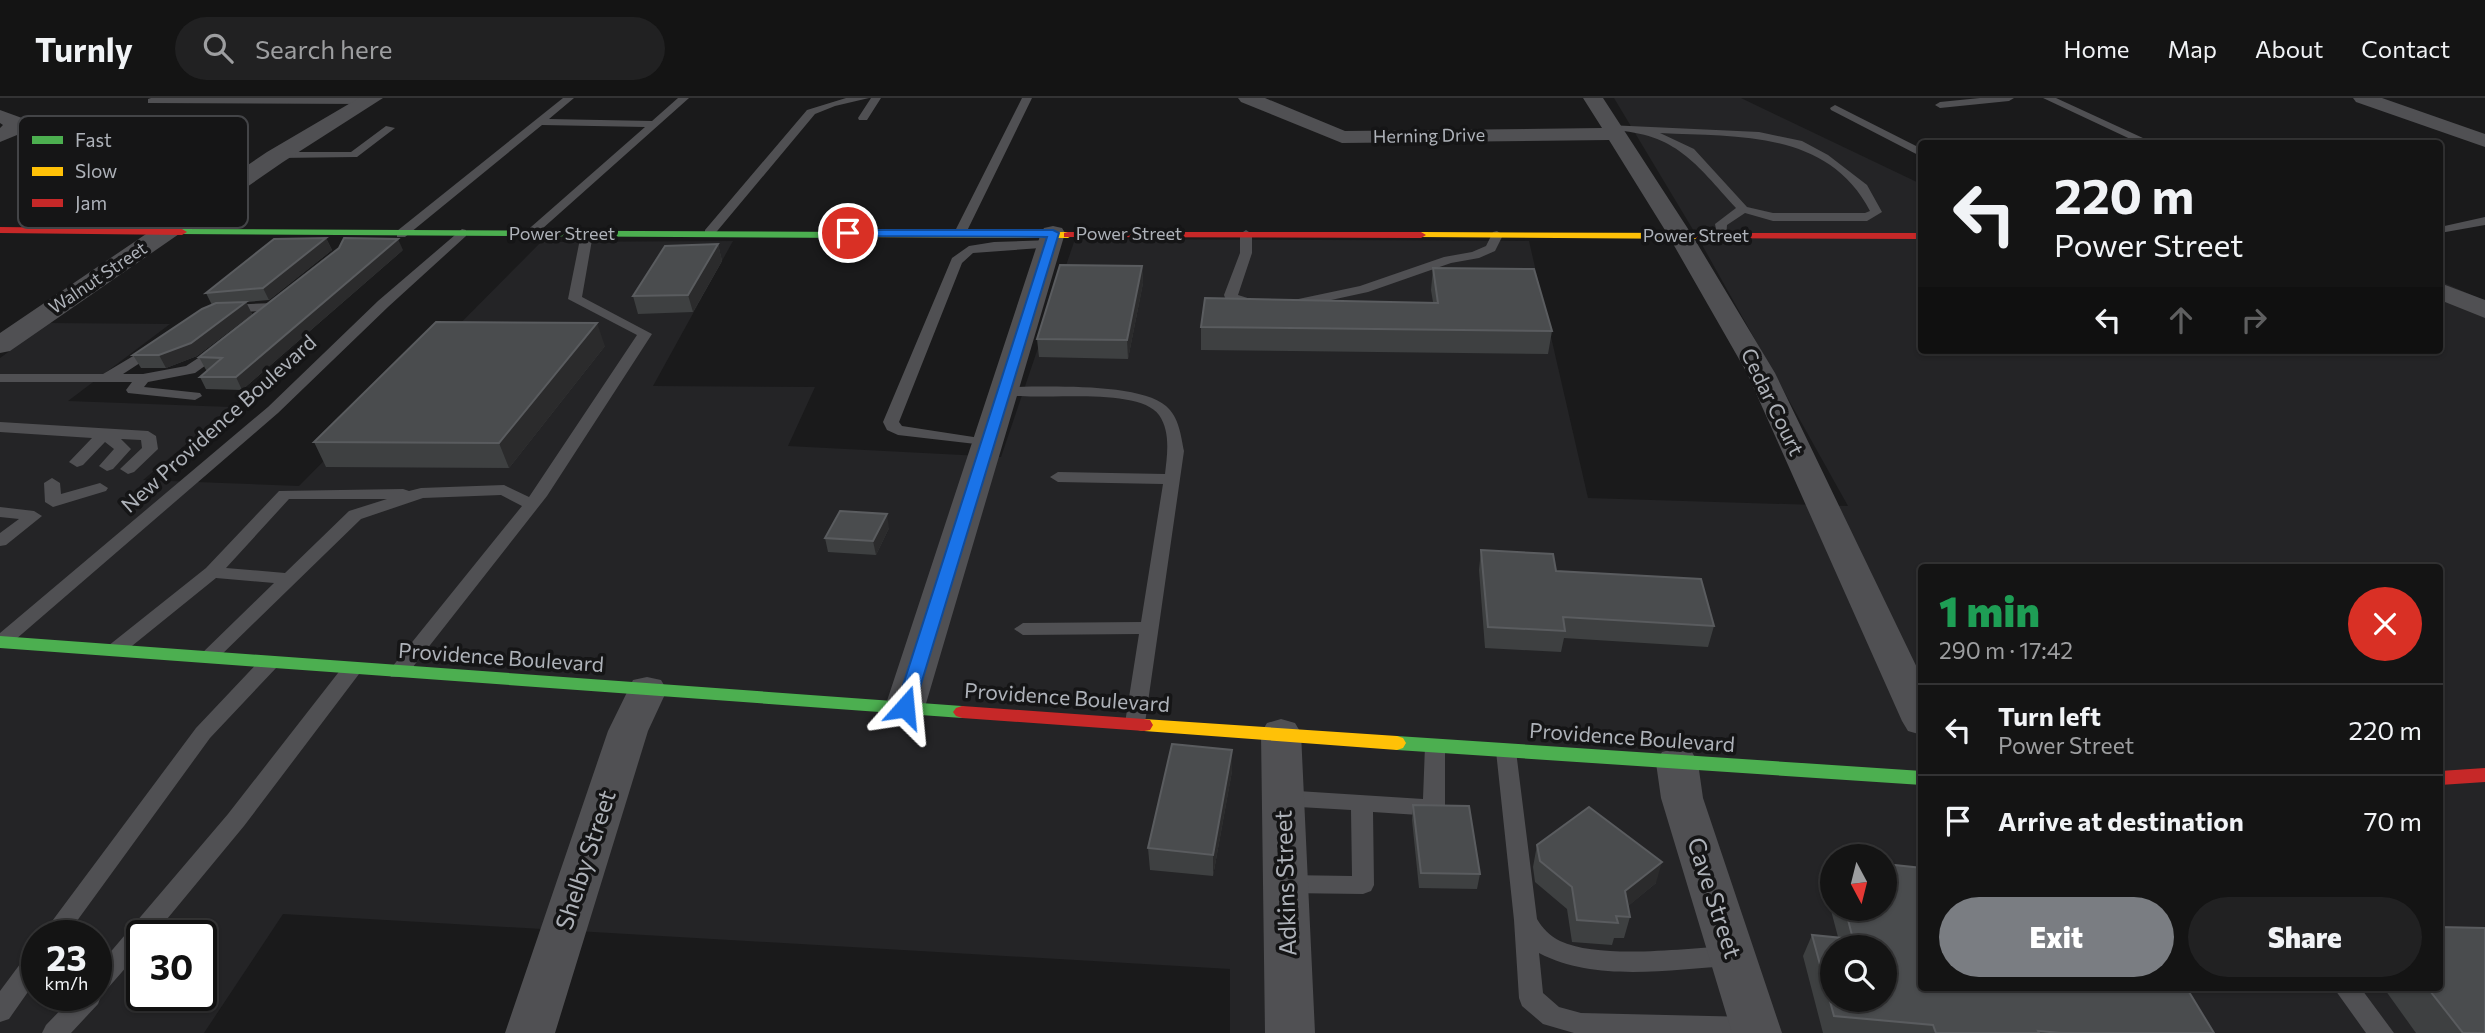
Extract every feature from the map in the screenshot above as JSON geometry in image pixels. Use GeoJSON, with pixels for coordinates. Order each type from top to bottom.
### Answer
{"type":"FeatureCollection","features":[{"type":"Feature","properties":{"kind":"main road","name":"Power Street"},"geometry":{"type":"LineString","coordinates":[[0,230],[355,234],[960,233],[1052,239],[1246,234],[1918,236]]}},
{"type":"Feature","properties":{"kind":"main road","name":"Providence Boulevard"},"geometry":{"type":"LineString","coordinates":[[1,642],[1435,746],[1918,778]]}},
{"type":"Feature","properties":{"kind":"main road"},"geometry":{"type":"LineString","coordinates":[[2443,778],[2485,775]]}},
{"type":"Feature","properties":{"kind":"street","name":"Herning Drive"},"geometry":{"type":"LineString","coordinates":[[1248,98],[1342,137],[1624,130]]}},
{"type":"Feature","properties":{"kind":"street","name":"Cedar Court"},"geometry":{"type":"LineString","coordinates":[[1593,98],[1624,130],[1680,236],[1761,373],[1918,713]]}},
{"type":"Feature","properties":{"kind":"street"},"geometry":{"type":"LineString","coordinates":[[2363,98],[2485,141]]}},
{"type":"Feature","properties":{"kind":"street","name":"Walnut Street"},"geometry":{"type":"LineString","coordinates":[[248,176],[369,100]]}},
{"type":"Feature","properties":{"kind":"street"},"geometry":{"type":"LineString","coordinates":[[0,116],[15,122],[10,131],[0,136]]}},
{"type":"Feature","properties":{"kind":"street","name":"Walnut Street"},"geometry":{"type":"LineString","coordinates":[[0,345],[172,228]]}},
{"type":"Feature","properties":{"kind":"street"},"geometry":{"type":"LineString","coordinates":[[905,707],[1052,239]]}},
{"type":"Feature","properties":{"kind":"street"},"geometry":{"type":"LineString","coordinates":[[2446,298],[2485,310]]}},
{"type":"Feature","properties":{"kind":"street","name":"Shelby Street"},"geometry":{"type":"LineString","coordinates":[[530,1033],[628,731],[647,690]]}},
{"type":"Feature","properties":{"kind":"street","name":"Adkins Street"},"geometry":{"type":"LineString","coordinates":[[1282,733],[1290,1033]]}},
{"type":"Feature","properties":{"kind":"street","name":"Cave Street"},"geometry":{"type":"LineString","coordinates":[[1677,763],[1682,798],[1756,1030]]}},
{"type":"Feature","properties":{"kind":"lane"},"geometry":{"type":"LineString","coordinates":[[401,234],[569,98]]}},
{"type":"Feature","properties":{"kind":"lane"},"geometry":{"type":"LineString","coordinates":[[529,234],[684,98]]}},
{"type":"Feature","properties":{"kind":"lane"},"geometry":{"type":"LineString","coordinates":[[709,233],[811,113],[833,103],[864,98]]}},
{"type":"Feature","properties":{"kind":"lane"},"geometry":{"type":"LineString","coordinates":[[863,118],[876,98]]}},
{"type":"Feature","properties":{"kind":"lane"},"geometry":{"type":"LineString","coordinates":[[960,233],[1027,98]]}},
{"type":"Feature","properties":{"kind":"lane"},"geometry":{"type":"LineString","coordinates":[[1940,105],[2009,98]]}},
{"type":"Feature","properties":{"kind":"lane"},"geometry":{"type":"LineString","coordinates":[[2048,98],[2142,140]]}},
{"type":"Feature","properties":{"kind":"lane"},"geometry":{"type":"LineString","coordinates":[[151,101],[369,100]]}},
{"type":"Feature","properties":{"kind":"lane"},"geometry":{"type":"LineString","coordinates":[[1835,108],[1918,152]]}},
{"type":"Feature","properties":{"kind":"lane"},"geometry":{"type":"LineString","coordinates":[[538,122],[654,124]]}},
{"type":"Feature","properties":{"kind":"lane"},"geometry":{"type":"LineString","coordinates":[[335,168],[390,128]]}},
{"type":"Feature","properties":{"kind":"lane"},"geometry":{"type":"LineString","coordinates":[[1624,130],[1759,135],[1798,143],[1824,157],[1863,187],[1876,212],[1867,218],[1773,217],[1743,209],[1690,151],[1624,130]]}},
{"type":"Feature","properties":{"kind":"lane"},"geometry":{"type":"LineString","coordinates":[[278,155],[353,155]]}},
{"type":"Feature","properties":{"kind":"lane"},"geometry":{"type":"LineString","coordinates":[[1722,236],[1721,224],[1743,209]]}},
{"type":"Feature","properties":{"kind":"lane"},"geometry":{"type":"LineString","coordinates":[[2443,229],[2485,221]]}},
{"type":"Feature","properties":{"kind":"lane","name":"New Providence Boulevard"},"geometry":{"type":"LineString","coordinates":[[1,642],[273,410],[461,233]]}},
{"type":"Feature","properties":{"kind":"lane"},"geometry":{"type":"LineString","coordinates":[[342,246],[355,234]]}},
{"type":"Feature","properties":{"kind":"lane"},"geometry":{"type":"LineString","coordinates":[[398,672],[532,505],[645,334],[575,299],[587,234]]}},
{"type":"Feature","properties":{"kind":"lane"},"geometry":{"type":"LineString","coordinates":[[1246,234],[1246,253],[1235,277],[1232,300],[1240,304],[1307,303],[1330,297],[1448,260],[1475,255],[1491,248],[1497,235]]}},
{"type":"Feature","properties":{"kind":"lane"},"geometry":{"type":"LineString","coordinates":[[988,443],[898,430],[892,427],[891,422],[956,261],[969,250],[1052,239]]}},
{"type":"Feature","properties":{"kind":"lane"},"geometry":{"type":"LineString","coordinates":[[211,313],[220,309],[279,303],[255,322]]}},
{"type":"Feature","properties":{"kind":"lane"},"geometry":{"type":"LineString","coordinates":[[0,378],[143,378],[190,370],[236,338]]}},
{"type":"Feature","properties":{"kind":"lane"},"geometry":{"type":"LineString","coordinates":[[108,377],[167,339]]}},
{"type":"Feature","properties":{"kind":"lane"},"geometry":{"type":"LineString","coordinates":[[143,378],[133,390],[195,396]]}},
{"type":"Feature","properties":{"kind":"lane"},"geometry":{"type":"LineString","coordinates":[[1004,391],[1122,394],[1159,407],[1170,422],[1176,451],[1147,628],[1135,723]]}},
{"type":"Feature","properties":{"kind":"lane"},"geometry":{"type":"LineString","coordinates":[[0,427],[148,436],[150,449],[128,469]]}},
{"type":"Feature","properties":{"kind":"lane"},"geometry":{"type":"LineString","coordinates":[[77,462],[105,434]]}},
{"type":"Feature","properties":{"kind":"lane"},"geometry":{"type":"LineString","coordinates":[[105,434],[123,449],[107,466]]}},
{"type":"Feature","properties":{"kind":"lane"},"geometry":{"type":"LineString","coordinates":[[1058,477],[1172,479]]}},
{"type":"Feature","properties":{"kind":"lane"},"geometry":{"type":"LineString","coordinates":[[52,483],[53,502]]}},
{"type":"Feature","properties":{"kind":"lane"},"geometry":{"type":"LineString","coordinates":[[0,541],[77,485]]}},
{"type":"Feature","properties":{"kind":"lane"},"geometry":{"type":"LineString","coordinates":[[53,502],[100,488]]}},
{"type":"Feature","properties":{"kind":"lane"},"geometry":{"type":"LineString","coordinates":[[115,650],[212,572],[285,494],[504,491],[532,505]]}},
{"type":"Feature","properties":{"kind":"lane"},"geometry":{"type":"LineString","coordinates":[[208,657],[355,515],[421,494]]}},
{"type":"Feature","properties":{"kind":"lane"},"geometry":{"type":"LineString","coordinates":[[0,512],[34,516]]}},
{"type":"Feature","properties":{"kind":"lane"},"geometry":{"type":"LineString","coordinates":[[212,572],[289,579]]}},
{"type":"Feature","properties":{"kind":"lane"},"geometry":{"type":"LineString","coordinates":[[1023,629],[1147,628]]}},
{"type":"Feature","properties":{"kind":"lane"},"geometry":{"type":"LineString","coordinates":[[65,920],[202,733],[270,662]]}},
{"type":"Feature","properties":{"kind":"lane"},"geometry":{"type":"LineString","coordinates":[[112,968],[236,820],[352,669]]}},
{"type":"Feature","properties":{"kind":"lane"},"geometry":{"type":"LineString","coordinates":[[1282,798],[1434,808],[1435,746]]}},
{"type":"Feature","properties":{"kind":"lane"},"geometry":{"type":"LineString","coordinates":[[1506,751],[1531,998],[1552,1016],[1581,1024],[1756,1030]]}},
{"type":"Feature","properties":{"kind":"lane"},"geometry":{"type":"LineString","coordinates":[[1286,884],[1363,885],[1362,803]]}},
{"type":"Feature","properties":{"kind":"lane"},"geometry":{"type":"LineString","coordinates":[[1525,919],[1532,934],[1554,949],[1578,955],[1628,961],[1733,956]]}},
{"type":"Feature","properties":{"kind":"lane"},"geometry":{"type":"LineString","coordinates":[[0,1011],[21,981]]}},
{"type":"Feature","properties":{"kind":"lane"},"geometry":{"type":"LineString","coordinates":[[2348,991],[2381,1033]]}},
{"type":"Feature","properties":{"kind":"lane"},"geometry":{"type":"LineString","coordinates":[[55,1033],[75,1011]]}},
{"type":"Feature","properties":{"kind":"shaded area"},"geometry":{"type":"Polygon","coordinates":[[[1614,98],[1741,98],[1918,183],[1918,354],[2443,354],[2443,282],[2485,301],[2485,1033],[1230,1033],[1230,969],[283,914],[204,1033],[0,1033],[0,358],[48,323],[170,324],[68,401],[231,407],[143,480],[299,486],[541,242],[733,241],[653,386],[815,387],[788,446],[1001,457],[1075,239],[1529,241],[1588,498],[1848,506],[1701,243],[1614,98]]]}},
{"type":"Feature","properties":{"kind":"building"},"geometry":{"type":"Polygon","coordinates":[[[326,238],[263,288],[206,293],[274,239],[326,238]]]}},
{"type":"Feature","properties":{"kind":"building"},"geometry":{"type":"Polygon","coordinates":[[[344,238],[398,239],[236,377],[200,377],[222,358],[199,357],[339,248],[344,238]]]}},
{"type":"Feature","properties":{"kind":"building"},"geometry":{"type":"Polygon","coordinates":[[[718,244],[688,295],[633,296],[665,246],[718,244]]]}},
{"type":"Feature","properties":{"kind":"building"},"geometry":{"type":"Polygon","coordinates":[[[1060,265],[1142,266],[1127,340],[1037,339],[1060,265]]]}},
{"type":"Feature","properties":{"kind":"building"},"geometry":{"type":"Polygon","coordinates":[[[1433,268],[1534,269],[1552,331],[1201,327],[1205,298],[1438,303],[1433,268]]]}},
{"type":"Feature","properties":{"kind":"building"},"geometry":{"type":"Polygon","coordinates":[[[246,302],[191,343],[159,355],[133,355],[202,309],[216,303],[246,302]]]}},
{"type":"Feature","properties":{"kind":"building"},"geometry":{"type":"Polygon","coordinates":[[[436,322],[597,323],[499,443],[314,442],[436,322]]]}},
{"type":"Feature","properties":{"kind":"building"},"geometry":{"type":"Polygon","coordinates":[[[840,511],[887,514],[873,541],[825,538],[840,511]]]}},
{"type":"Feature","properties":{"kind":"building"},"geometry":{"type":"Polygon","coordinates":[[[1481,550],[1553,554],[1556,571],[1701,579],[1714,626],[1563,617],[1565,631],[1488,627],[1481,550]]]}},
{"type":"Feature","properties":{"kind":"building"},"geometry":{"type":"Polygon","coordinates":[[[1172,744],[1232,750],[1213,855],[1148,848],[1172,744]]]}},
{"type":"Feature","properties":{"kind":"building"},"geometry":{"type":"Polygon","coordinates":[[[1413,805],[1469,806],[1480,874],[1421,873],[1413,805]]]}},
{"type":"Feature","properties":{"kind":"building"},"geometry":{"type":"Polygon","coordinates":[[[1589,807],[1662,862],[1625,891],[1630,917],[1616,916],[1618,923],[1577,920],[1572,887],[1540,861],[1537,845],[1589,807]]]}},
{"type":"Feature","properties":{"kind":"building"},"geometry":{"type":"Polygon","coordinates":[[[1897,865],[1918,868],[1918,991],[2188,991],[2214,1033],[1936,1033],[1933,1025],[1834,1016],[1833,1012],[1897,1012],[1897,935],[1852,935],[1848,921],[1897,921],[1897,865]]]}},
{"type":"Feature","properties":{"kind":"building"},"geometry":{"type":"Polygon","coordinates":[[[2443,927],[2485,928],[2485,1033],[2463,1033],[2430,991],[2443,991],[2443,927]]]}},
{"type":"Feature","properties":{"kind":"building"},"geometry":{"type":"Polygon","coordinates":[[[1812,935],[1820,936],[1820,964],[1812,935]]]}},
{"type":"Feature","properties":{"kind":"traffic: fast"},"geometry":{"type":"LineString","coordinates":[[182,232],[854,235]]}},
{"type":"Feature","properties":{"kind":"traffic: fast"},"geometry":{"type":"LineString","coordinates":[[0,642],[962,712]]}},
{"type":"Feature","properties":{"kind":"traffic: fast"},"geometry":{"type":"LineString","coordinates":[[1397,743],[1918,778]]}},
{"type":"Feature","properties":{"kind":"traffic: slow"},"geometry":{"type":"LineString","coordinates":[[854,235],[1068,235]]}},
{"type":"Feature","properties":{"kind":"traffic: slow"},"geometry":{"type":"LineString","coordinates":[[1421,235],[1695,236]]}},
{"type":"Feature","properties":{"kind":"traffic: slow"},"geometry":{"type":"LineString","coordinates":[[1144,725],[1397,743]]}},
{"type":"Feature","properties":{"kind":"traffic: jam"},"geometry":{"type":"LineString","coordinates":[[0,230],[182,232]]}},
{"type":"Feature","properties":{"kind":"traffic: jam"},"geometry":{"type":"LineString","coordinates":[[1068,235],[1421,235]]}},
{"type":"Feature","properties":{"kind":"traffic: jam"},"geometry":{"type":"LineString","coordinates":[[1695,236],[1918,236]]}},
{"type":"Feature","properties":{"kind":"traffic: jam"},"geometry":{"type":"LineString","coordinates":[[962,712],[1144,725]]}},
{"type":"Feature","properties":{"kind":"traffic: jam"},"geometry":{"type":"LineString","coordinates":[[2443,778],[2485,775]]}},
{"type":"Feature","properties":{"kind":"route"},"geometry":{"type":"LineString","coordinates":[[848,233],[1053,233],[905,707]]}}]}
